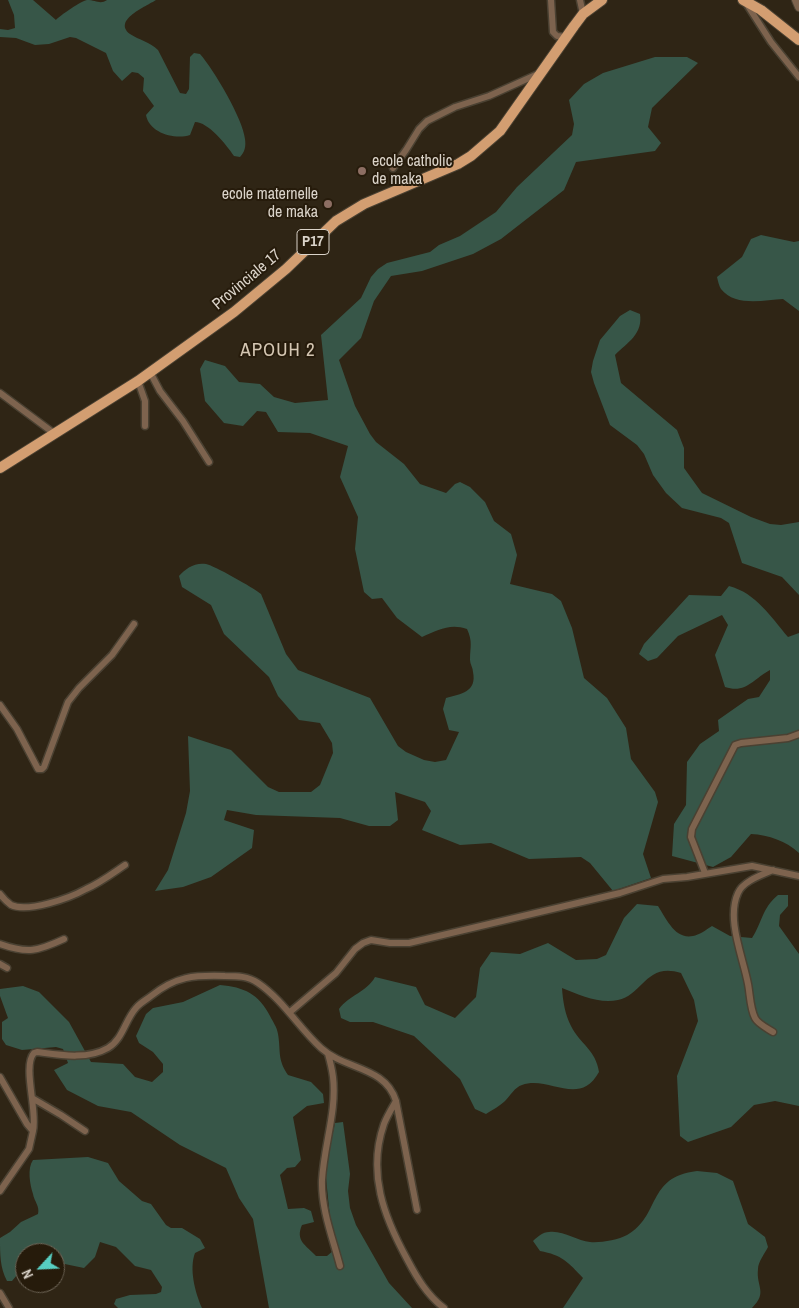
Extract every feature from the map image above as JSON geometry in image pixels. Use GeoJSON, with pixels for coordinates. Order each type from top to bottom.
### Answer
{"type":"FeatureCollection","features":[{"type":"Feature","properties":{"kind":"main road","name":"Provinciale 17"},"geometry":{"type":"LineString","coordinates":[[0,468],[138,381],[264,289],[336,221],[364,204],[458,164],[471,156],[500,131],[539,73],[583,14],[602,0]]}},
{"type":"Feature","properties":{"kind":"main road"},"geometry":{"type":"LineString","coordinates":[[744,0],[761,10],[799,40]]}},
{"type":"Feature","properties":{"kind":"street"},"geometry":{"type":"LineString","coordinates":[[551,0],[553,32],[556,36],[566,37]]}},
{"type":"Feature","properties":{"kind":"street"},"geometry":{"type":"LineString","coordinates":[[580,0],[583,14]]}},
{"type":"Feature","properties":{"kind":"street"},"geometry":{"type":"LineString","coordinates":[[744,0],[771,42],[799,77]]}},
{"type":"Feature","properties":{"kind":"street"},"geometry":{"type":"LineString","coordinates":[[796,0],[799,7]]}},
{"type":"Feature","properties":{"kind":"street"},"geometry":{"type":"LineString","coordinates":[[393,168],[419,128],[427,121],[455,107],[508,88],[539,73]]}},
{"type":"Feature","properties":{"kind":"street"},"geometry":{"type":"LineString","coordinates":[[150,372],[160,391],[209,462]]}},
{"type":"Feature","properties":{"kind":"street"},"geometry":{"type":"LineString","coordinates":[[138,381],[145,401],[145,426]]}},
{"type":"Feature","properties":{"kind":"street"},"geometry":{"type":"LineString","coordinates":[[0,393],[55,434]]}},
{"type":"Feature","properties":{"kind":"street"},"geometry":{"type":"LineString","coordinates":[[0,705],[17,729],[38,768],[42,769],[56,738],[68,702],[78,688],[112,655],[134,624]]}},
{"type":"Feature","properties":{"kind":"street"},"geometry":{"type":"LineString","coordinates":[[705,873],[691,837],[692,829],[735,745],[741,742],[788,738],[799,734]]}},
{"type":"Feature","properties":{"kind":"street"},"geometry":{"type":"LineString","coordinates":[[0,894],[12,905],[21,907],[40,905],[87,889],[126,865]]}},
{"type":"Feature","properties":{"kind":"street"},"geometry":{"type":"LineString","coordinates":[[290,1012],[336,973],[355,949],[368,941],[409,943],[620,893],[664,879],[752,866],[774,869],[799,876]]}},
{"type":"Feature","properties":{"kind":"street"},"geometry":{"type":"LineString","coordinates":[[773,1032],[758,1022],[754,1014],[734,920],[736,899],[741,888],[774,869]]}},
{"type":"Feature","properties":{"kind":"street"},"geometry":{"type":"LineString","coordinates":[[0,944],[17,950],[32,951],[64,939]]}},
{"type":"Feature","properties":{"kind":"street"},"geometry":{"type":"LineString","coordinates":[[0,964],[7,968]]}},
{"type":"Feature","properties":{"kind":"street"},"geometry":{"type":"LineString","coordinates":[[0,1191],[29,1149],[35,1116],[30,1083],[30,1061],[34,1053],[74,1056],[108,1048],[122,1032],[138,1005],[164,986],[182,978],[220,976],[248,978],[258,982],[290,1012],[328,1054],[384,1080],[393,1091],[396,1101],[417,1210]]}},
{"type":"Feature","properties":{"kind":"street"},"geometry":{"type":"LineString","coordinates":[[328,1054],[333,1076],[334,1092],[324,1153],[322,1182],[327,1219],[340,1266]]}},
{"type":"Feature","properties":{"kind":"street"},"geometry":{"type":"LineString","coordinates":[[0,1077],[33,1131]]}},
{"type":"Feature","properties":{"kind":"street"},"geometry":{"type":"LineString","coordinates":[[32,1098],[61,1114],[84,1131]]}},
{"type":"Feature","properties":{"kind":"street"},"geometry":{"type":"LineString","coordinates":[[396,1101],[384,1125],[380,1144],[378,1171],[382,1204],[393,1233],[420,1282],[435,1302],[444,1308]]}},
{"type":"Feature","properties":{"kind":"street"},"geometry":{"type":"LineString","coordinates":[[0,1293],[9,1308]]}},
{"type":"Feature","properties":{"kind":"green space"},"geometry":{"type":"Polygon","coordinates":[[[8,0],[33,0],[56,20],[71,8],[87,0],[100,2],[107,0],[156,0],[133,14],[125,24],[126,29],[130,34],[158,50],[180,93],[186,94],[189,89],[190,57],[194,53],[200,54],[234,108],[245,139],[243,153],[240,157],[234,156],[216,134],[200,123],[195,122],[190,135],[177,137],[157,131],[148,121],[146,115],[154,106],[143,91],[144,78],[138,73],[132,72],[122,81],[113,71],[106,53],[76,38],[70,37],[49,44],[35,45],[16,38],[0,37],[0,29],[8,30],[15,28],[14,15],[8,0]]]}},
{"type":"Feature","properties":{"kind":"green space"},"geometry":{"type":"Polygon","coordinates":[[[655,57],[687,57],[698,63],[652,108],[648,127],[661,143],[655,151],[576,162],[564,190],[501,239],[473,254],[422,271],[391,276],[374,301],[361,338],[339,360],[355,406],[376,442],[404,464],[420,484],[446,493],[455,484],[460,482],[470,487],[485,502],[494,521],[511,534],[517,555],[510,584],[552,594],[561,601],[572,628],[584,678],[607,698],[626,728],[631,759],[655,792],[658,802],[643,854],[651,878],[613,891],[590,863],[581,857],[529,859],[491,843],[460,845],[422,830],[431,811],[425,802],[395,792],[398,820],[390,826],[369,826],[340,818],[256,815],[227,810],[224,820],[254,830],[252,848],[211,877],[183,887],[155,891],[168,870],[186,813],[190,791],[188,736],[231,750],[268,787],[279,792],[311,792],[320,785],[333,753],[332,743],[320,723],[299,720],[278,696],[269,677],[224,634],[211,605],[182,587],[179,576],[187,569],[198,564],[210,565],[261,594],[286,654],[298,670],[370,698],[398,746],[424,760],[435,762],[446,760],[459,732],[449,730],[443,709],[446,698],[467,691],[473,684],[474,679],[470,660],[471,641],[467,629],[450,627],[422,637],[397,618],[382,598],[372,599],[364,592],[355,549],[358,517],[340,477],[348,446],[310,433],[278,432],[266,412],[257,411],[243,426],[224,423],[205,401],[200,369],[205,360],[225,366],[239,382],[260,384],[274,397],[295,403],[328,400],[321,335],[361,298],[371,277],[378,269],[387,263],[430,252],[439,245],[460,236],[496,212],[517,187],[572,135],[574,124],[569,100],[584,84],[603,73],[655,57]]]}},
{"type":"Feature","properties":{"kind":"green space"},"geometry":{"type":"Polygon","coordinates":[[[761,235],[794,242],[799,241],[799,311],[783,299],[742,300],[727,295],[720,288],[717,277],[742,257],[751,239],[761,235]]]}},
{"type":"Feature","properties":{"kind":"green space"},"geometry":{"type":"Polygon","coordinates":[[[630,310],[640,314],[640,321],[634,337],[615,355],[621,383],[677,430],[684,448],[684,468],[702,493],[751,517],[770,524],[781,525],[799,522],[799,595],[782,577],[742,563],[729,523],[721,518],[682,508],[666,493],[653,475],[644,454],[637,445],[610,425],[591,372],[600,340],[620,316],[630,310]]]}},
{"type":"Feature","properties":{"kind":"green space"},"geometry":{"type":"Polygon","coordinates":[[[729,586],[739,589],[755,600],[788,637],[799,633],[799,853],[777,839],[751,834],[731,857],[713,867],[672,856],[674,824],[686,805],[687,762],[700,744],[719,731],[718,720],[748,699],[759,697],[770,680],[770,670],[744,687],[732,689],[725,687],[715,655],[728,625],[722,615],[678,636],[657,658],[648,661],[639,654],[644,644],[689,595],[721,596],[729,586]]]}},
{"type":"Feature","properties":{"kind":"green space"},"geometry":{"type":"Polygon","coordinates":[[[778,895],[788,895],[788,906],[780,915],[779,926],[799,954],[799,1106],[775,1101],[754,1105],[731,1127],[688,1142],[680,1136],[677,1076],[698,1021],[694,1000],[681,973],[669,971],[652,975],[626,997],[611,1001],[590,998],[562,988],[569,1021],[595,1058],[599,1072],[591,1082],[582,1088],[563,1088],[532,1083],[519,1086],[503,1103],[486,1114],[475,1109],[460,1079],[414,1036],[373,1022],[350,1022],[341,1018],[339,1009],[343,1004],[372,982],[375,977],[416,987],[425,1005],[455,1018],[476,997],[480,968],[491,952],[520,954],[548,943],[576,960],[597,959],[606,955],[624,918],[637,904],[658,906],[668,922],[681,935],[698,935],[712,926],[730,936],[752,938],[765,910],[778,895]]]}},
{"type":"Feature","properties":{"kind":"green space"},"geometry":{"type":"Polygon","coordinates":[[[220,985],[243,990],[261,1002],[277,1029],[281,1059],[288,1075],[311,1082],[323,1094],[324,1103],[307,1106],[293,1117],[301,1160],[295,1167],[287,1168],[280,1175],[288,1209],[304,1208],[311,1211],[314,1222],[302,1225],[300,1230],[301,1239],[316,1256],[327,1256],[334,1250],[336,1242],[330,1218],[325,1168],[335,1123],[343,1122],[350,1174],[348,1191],[350,1208],[356,1225],[389,1283],[412,1308],[269,1308],[253,1219],[239,1198],[226,1168],[180,1145],[131,1112],[98,1106],[67,1090],[54,1070],[68,1063],[63,1049],[56,1047],[22,1050],[6,1045],[2,1039],[2,1022],[8,1018],[0,996],[0,989],[23,986],[39,992],[69,1022],[91,1062],[123,1064],[135,1077],[152,1082],[163,1072],[163,1064],[153,1052],[139,1043],[136,1036],[146,1014],[153,1008],[183,1002],[220,985]]]}},
{"type":"Feature","properties":{"kind":"green space"},"geometry":{"type":"Polygon","coordinates":[[[88,1157],[108,1163],[119,1181],[142,1201],[151,1204],[166,1225],[171,1228],[182,1228],[200,1239],[205,1248],[195,1253],[193,1273],[195,1288],[202,1308],[118,1308],[114,1304],[116,1299],[130,1295],[156,1294],[161,1292],[162,1287],[151,1270],[135,1266],[116,1247],[100,1242],[95,1257],[84,1268],[65,1264],[65,1243],[15,1243],[15,1277],[12,1281],[7,1281],[0,1255],[0,1238],[21,1222],[38,1214],[30,1177],[30,1167],[33,1160],[88,1157]]]}},
{"type":"Feature","properties":{"kind":"green space"},"geometry":{"type":"Polygon","coordinates":[[[697,1171],[717,1173],[733,1181],[748,1224],[765,1237],[768,1247],[758,1266],[760,1293],[757,1302],[752,1308],[563,1308],[583,1278],[564,1260],[540,1251],[533,1241],[538,1236],[549,1232],[590,1242],[609,1241],[623,1237],[638,1227],[661,1189],[669,1181],[681,1175],[697,1171]]]}},
{"type":"Feature","properties":{"kind":"place","name":"ecole catholic de maka"},"geometry":{"type":"Point","coordinates":[362,171]}},
{"type":"Feature","properties":{"kind":"place","name":"ecole maternelle de maka"},"geometry":{"type":"Point","coordinates":[328,204]}},
{"type":"Feature","properties":{"kind":"district","name":"APOUH 2"},"geometry":{"type":"Point","coordinates":[278,351]}}]}
